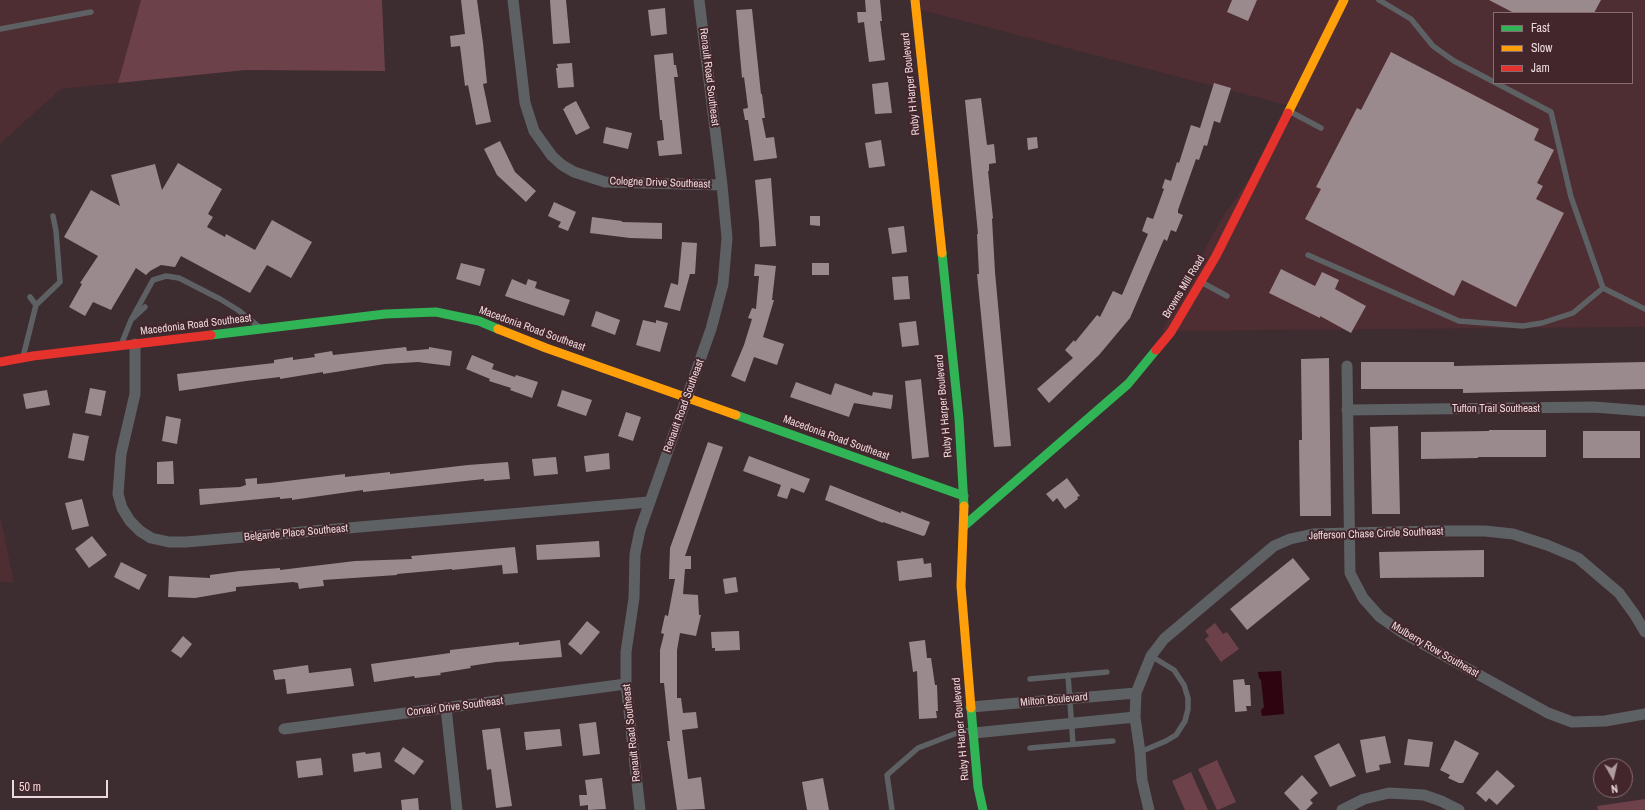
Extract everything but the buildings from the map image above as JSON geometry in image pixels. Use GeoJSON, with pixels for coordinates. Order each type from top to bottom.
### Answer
{"type":"FeatureCollection","features":[{"type":"Feature","properties":{"kind":"street","name":"Cologne Drive Southeast"},"geometry":{"type":"LineString","coordinates":[[513,0],[525,103],[534,131],[552,156],[562,165],[574,172],[605,182],[722,185]]}},
{"type":"Feature","properties":{"kind":"street","name":"Renault Road Southeast"},"geometry":{"type":"LineString","coordinates":[[640,810],[626,684],[626,652],[634,598],[635,554],[640,530],[649,502],[711,329],[723,284],[727,238],[722,185],[699,0]]}},
{"type":"Feature","properties":{"kind":"street","name":"Ruby H Harper Boulevard"},"geometry":{"type":"LineString","coordinates":[[915,0],[959,418],[964,496],[961,586],[978,787],[983,810]]}},
{"type":"Feature","properties":{"kind":"street","name":"Browns Mill Road"},"geometry":{"type":"LineString","coordinates":[[964,526],[1128,384],[1171,332],[1216,256],[1344,0]]}},
{"type":"Feature","properties":{"kind":"street","name":"Macedonia Road Southeast"},"geometry":{"type":"LineString","coordinates":[[0,362],[22,358],[385,314],[436,312],[479,321],[546,348],[964,496]]}},
{"type":"Feature","properties":{"kind":"street","name":"Belgarde Place Southeast"},"geometry":{"type":"LineString","coordinates":[[135,344],[134,394],[121,454],[118,494],[122,508],[130,521],[140,531],[151,538],[169,542],[186,542],[649,502]]}},
{"type":"Feature","properties":{"kind":"street","name":"Mulberry Row Southeast"},"geometry":{"type":"LineString","coordinates":[[1347,366],[1350,573],[1363,598],[1380,617],[1402,633],[1548,713],[1572,722],[1605,721],[1645,714]]}},
{"type":"Feature","properties":{"kind":"street","name":"Tufton Trail Southeast"},"geometry":{"type":"LineString","coordinates":[[1347,410],[1594,407],[1645,411]]}},
{"type":"Feature","properties":{"kind":"street","name":"Jefferson Chase Circle Southeast"},"geometry":{"type":"LineString","coordinates":[[1149,810],[1142,780],[1135,717],[1136,693],[1151,656],[1164,639],[1274,546],[1290,539],[1313,534],[1349,533],[1485,531],[1512,534],[1548,545],[1578,558],[1619,593],[1645,632]]}},
{"type":"Feature","properties":{"kind":"street","name":"Corvair Drive Southeast"},"geometry":{"type":"LineString","coordinates":[[284,729],[626,684]]}},
{"type":"Feature","properties":{"kind":"street","name":"Milton Boulevard"},"geometry":{"type":"LineString","coordinates":[[971,707],[1136,693]]}},
{"type":"Feature","properties":{"kind":"street"},"geometry":{"type":"LineString","coordinates":[[446,708],[457,810]]}},
{"type":"Feature","properties":{"kind":"street"},"geometry":{"type":"LineString","coordinates":[[973,732],[1135,717]]}},
{"type":"Feature","properties":{"kind":"street"},"geometry":{"type":"LineString","coordinates":[[1342,810],[1364,799],[1389,793],[1424,795],[1459,810]]}},
{"type":"Feature","properties":{"kind":"lane"},"geometry":{"type":"LineString","coordinates":[[1378,0],[1391,6],[1410,19],[1433,46],[1454,61],[1493,81]]}},
{"type":"Feature","properties":{"kind":"lane"},"geometry":{"type":"LineString","coordinates":[[0,30],[91,12]]}},
{"type":"Feature","properties":{"kind":"lane"},"geometry":{"type":"LineString","coordinates":[[1499,84],[1551,112],[1571,196],[1603,288],[1645,309]]}},
{"type":"Feature","properties":{"kind":"lane"},"geometry":{"type":"LineString","coordinates":[[1289,111],[1321,128]]}},
{"type":"Feature","properties":{"kind":"lane"},"geometry":{"type":"LineString","coordinates":[[22,358],[36,305],[60,282],[56,231],[53,216]]}},
{"type":"Feature","properties":{"kind":"lane"},"geometry":{"type":"LineString","coordinates":[[1308,255],[1459,321],[1523,326],[1542,323],[1572,313],[1603,288]]}},
{"type":"Feature","properties":{"kind":"lane"},"geometry":{"type":"LineString","coordinates":[[120,346],[130,320],[153,280],[166,276],[179,278],[220,299],[238,310],[261,329]]}},
{"type":"Feature","properties":{"kind":"lane"},"geometry":{"type":"LineString","coordinates":[[1201,282],[1227,296]]}},
{"type":"Feature","properties":{"kind":"lane"},"geometry":{"type":"LineString","coordinates":[[30,297],[36,305]]}},
{"type":"Feature","properties":{"kind":"lane"},"geometry":{"type":"LineString","coordinates":[[130,320],[145,307]]}},
{"type":"Feature","properties":{"kind":"lane"},"geometry":{"type":"LineString","coordinates":[[1140,752],[1166,741],[1176,734],[1185,721],[1188,709],[1188,698],[1184,685],[1174,670],[1151,656]]}},
{"type":"Feature","properties":{"kind":"lane"},"geometry":{"type":"LineString","coordinates":[[1030,679],[1107,672]]}},
{"type":"Feature","properties":{"kind":"lane"},"geometry":{"type":"LineString","coordinates":[[1068,675],[1073,744]]}},
{"type":"Feature","properties":{"kind":"lane"},"geometry":{"type":"LineString","coordinates":[[892,810],[887,775],[918,748],[957,733],[973,732]]}},
{"type":"Feature","properties":{"kind":"lane"},"geometry":{"type":"LineString","coordinates":[[1030,748],[1113,741]]}},
{"type":"Feature","properties":{"kind":"shaded area"},"geometry":{"type":"Polygon","coordinates":[[[0,0],[141,0],[118,83],[61,89],[0,144],[0,0]]]}},
{"type":"Feature","properties":{"kind":"shaded area"},"geometry":{"type":"Polygon","coordinates":[[[141,0],[382,0],[385,71],[246,70],[118,83],[141,0]]]}},
{"type":"Feature","properties":{"kind":"shaded area"},"geometry":{"type":"Polygon","coordinates":[[[920,0],[1645,0],[1645,327],[1162,331],[1220,221],[1298,108],[921,10],[920,0]]]}},
{"type":"Feature","properties":{"kind":"shaded area"},"geometry":{"type":"Polygon","coordinates":[[[0,515],[14,582],[0,582],[0,515]]]}},
{"type":"Feature","properties":{"kind":"shaded area"},"geometry":{"type":"Polygon","coordinates":[[[1215,623],[1223,634],[1227,632],[1239,649],[1221,662],[1205,639],[1209,636],[1205,631],[1215,623]]]}},
{"type":"Feature","properties":{"kind":"shaded area"},"geometry":{"type":"Polygon","coordinates":[[[1281,671],[1284,714],[1262,716],[1261,710],[1264,707],[1261,680],[1258,672],[1281,671]]]}},
{"type":"Feature","properties":{"kind":"shaded area"},"geometry":{"type":"Polygon","coordinates":[[[1217,760],[1236,802],[1218,810],[1198,769],[1217,760]]]}},
{"type":"Feature","properties":{"kind":"shaded area"},"geometry":{"type":"Polygon","coordinates":[[[1191,772],[1208,810],[1185,810],[1172,781],[1191,772]]]}},
{"type":"Feature","properties":{"kind":"shaded area"},"geometry":{"type":"Polygon","coordinates":[[[1645,799],[1645,810],[1598,810],[1597,806],[1645,799]]]}},
{"type":"Feature","properties":{"kind":"traffic: fast"},"geometry":{"type":"LineString","coordinates":[[942,253],[959,419],[964,506]]}},
{"type":"Feature","properties":{"kind":"traffic: fast"},"geometry":{"type":"LineString","coordinates":[[211,335],[385,314],[436,312],[479,321],[498,329]]}},
{"type":"Feature","properties":{"kind":"traffic: fast"},"geometry":{"type":"LineString","coordinates":[[964,526],[1128,384],[1156,350]]}},
{"type":"Feature","properties":{"kind":"traffic: fast"},"geometry":{"type":"LineString","coordinates":[[736,415],[964,496]]}},
{"type":"Feature","properties":{"kind":"traffic: fast"},"geometry":{"type":"LineString","coordinates":[[971,708],[978,787],[983,810]]}},
{"type":"Feature","properties":{"kind":"traffic: slow"},"geometry":{"type":"LineString","coordinates":[[915,0],[942,253]]}},
{"type":"Feature","properties":{"kind":"traffic: slow"},"geometry":{"type":"LineString","coordinates":[[1288,113],[1344,0]]}},
{"type":"Feature","properties":{"kind":"traffic: slow"},"geometry":{"type":"LineString","coordinates":[[498,329],[546,348],[736,415]]}},
{"type":"Feature","properties":{"kind":"traffic: slow"},"geometry":{"type":"LineString","coordinates":[[964,506],[961,586],[971,708]]}},
{"type":"Feature","properties":{"kind":"traffic: jam"},"geometry":{"type":"LineString","coordinates":[[1156,350],[1171,332],[1216,256],[1288,113]]}},
{"type":"Feature","properties":{"kind":"traffic: jam"},"geometry":{"type":"LineString","coordinates":[[0,362],[33,356],[211,335]]}}]}
